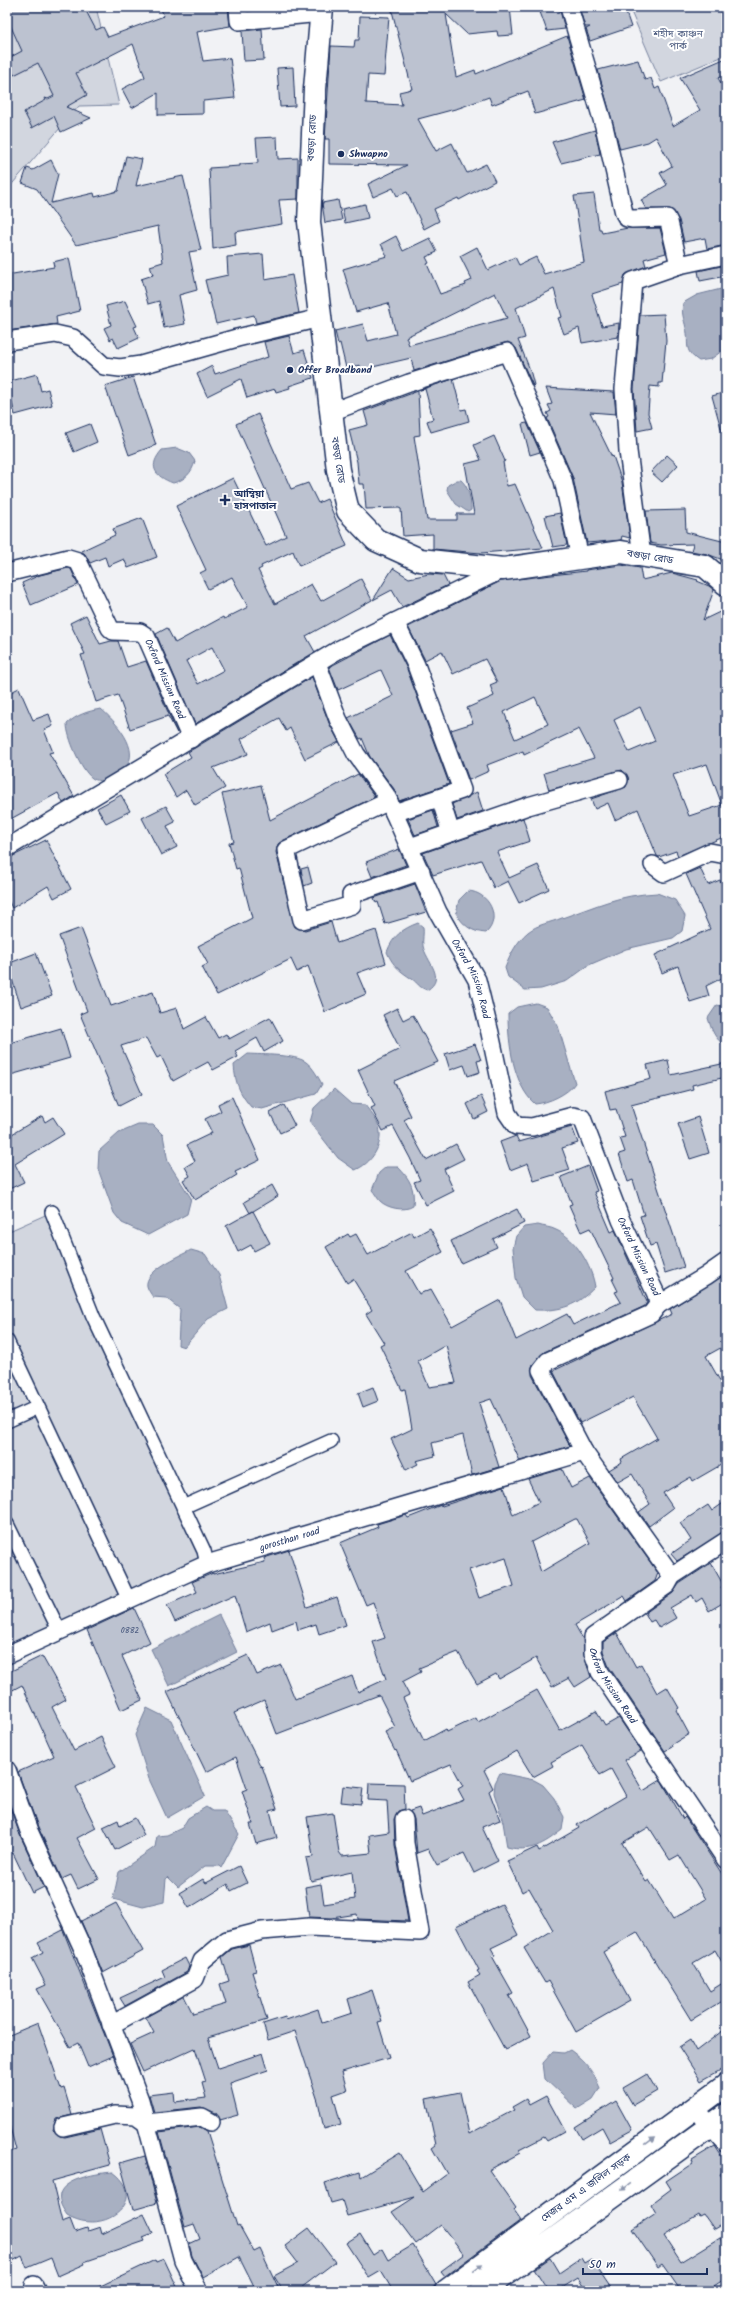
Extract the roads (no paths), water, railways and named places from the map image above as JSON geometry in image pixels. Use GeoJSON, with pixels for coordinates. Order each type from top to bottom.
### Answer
{"type":"FeatureCollection","features":[{"type":"Feature","properties":{"kind":"main road","name":"বগুড়া রোড"},"geometry":{"type":"LineString","coordinates":[[322,10],[315,89],[309,222],[338,470],[348,511],[376,540],[420,560],[503,569],[621,552],[705,566],[726,584]]}},
{"type":"Feature","properties":{"kind":"main road","name":"মেজর এম এ জলিল সড়ক"},"geometry":{"type":"LineString","coordinates":[[446,2291],[726,2085]]}},
{"type":"Feature","properties":{"kind":"main road"},"geometry":{"type":"LineString","coordinates":[[482,2291],[719,2120]]}},
{"type":"Feature","properties":{"kind":"street"},"geometry":{"type":"LineString","coordinates":[[238,7],[240,21],[322,10]]}},
{"type":"Feature","properties":{"kind":"street"},"geometry":{"type":"LineString","coordinates":[[569,7],[604,126],[624,213],[627,218],[632,219],[667,218],[678,265]]}},
{"type":"Feature","properties":{"kind":"street"},"geometry":{"type":"LineString","coordinates":[[642,556],[628,451],[624,389],[633,281],[678,265],[726,255]]}},
{"type":"Feature","properties":{"kind":"street"},"geometry":{"type":"LineString","coordinates":[[7,341],[55,334],[73,338],[104,366],[120,368],[141,365],[237,338],[320,318]]}},
{"type":"Feature","properties":{"kind":"street"},"geometry":{"type":"LineString","coordinates":[[331,412],[409,382],[507,352],[563,480],[580,558]]}},
{"type":"Feature","properties":{"kind":"street","name":"Oxford Mission Road"},"geometry":{"type":"LineString","coordinates":[[7,573],[68,558],[78,561],[110,628],[113,631],[140,632],[146,636],[191,740]]}},
{"type":"Feature","properties":{"kind":"street"},"geometry":{"type":"LineString","coordinates":[[7,848],[191,740],[317,663],[395,622],[503,569]]}},
{"type":"Feature","properties":{"kind":"street"},"geometry":{"type":"LineString","coordinates":[[395,622],[416,665],[462,790],[440,798],[392,807],[286,850],[302,920],[352,905],[351,895],[421,870]]}},
{"type":"Feature","properties":{"kind":"street","name":"Oxford Mission Road"},"geometry":{"type":"LineString","coordinates":[[317,663],[338,718],[356,754],[392,807],[421,870],[438,912],[477,980],[490,1033],[506,1113],[516,1126],[532,1127],[573,1116],[582,1118],[621,1220],[656,1294],[658,1305],[651,1314],[548,1361],[541,1370],[584,1452],[672,1576],[667,1586],[593,1637],[593,1653],[600,1672],[726,1860]]}},
{"type":"Feature","properties":{"kind":"street"},"geometry":{"type":"LineString","coordinates":[[410,847],[528,806],[620,780]]}},
{"type":"Feature","properties":{"kind":"street"},"geometry":{"type":"LineString","coordinates":[[440,798],[451,833]]}},
{"type":"Feature","properties":{"kind":"street"},"geometry":{"type":"LineString","coordinates":[[653,865],[664,872],[710,852],[726,855]]}},
{"type":"Feature","properties":{"kind":"street"},"geometry":{"type":"LineString","coordinates":[[52,1212],[93,1316],[204,1551],[207,1564]]}},
{"type":"Feature","properties":{"kind":"street"},"geometry":{"type":"LineString","coordinates":[[658,1305],[726,1262]]}},
{"type":"Feature","properties":{"kind":"street"},"geometry":{"type":"LineString","coordinates":[[7,1340],[128,1598]]}},
{"type":"Feature","properties":{"kind":"street"},"geometry":{"type":"LineString","coordinates":[[7,1421],[38,1407]]}},
{"type":"Feature","properties":{"kind":"street"},"geometry":{"type":"LineString","coordinates":[[183,1507],[331,1441]]}},
{"type":"Feature","properties":{"kind":"street","name":"gorosthan road"},"geometry":{"type":"LineString","coordinates":[[7,1655],[128,1598],[207,1564],[584,1452]]}},
{"type":"Feature","properties":{"kind":"street"},"geometry":{"type":"LineString","coordinates":[[7,1524],[59,1630]]}},
{"type":"Feature","properties":{"kind":"street"},"geometry":{"type":"LineString","coordinates":[[672,1576],[726,1541]]}},
{"type":"Feature","properties":{"kind":"street"},"geometry":{"type":"LineString","coordinates":[[7,1770],[29,1831],[83,1949],[146,2123],[182,2260],[199,2291]]}},
{"type":"Feature","properties":{"kind":"street"},"geometry":{"type":"LineString","coordinates":[[111,2025],[195,1978],[202,1961],[227,1940],[262,1931],[309,1927],[351,1928],[414,1933],[420,1932],[405,1843],[404,1819]]}},
{"type":"Feature","properties":{"kind":"street"},"geometry":{"type":"LineString","coordinates":[[695,2108],[719,2120],[726,2143]]}},
{"type":"Feature","properties":{"kind":"street"},"geometry":{"type":"LineString","coordinates":[[64,2127],[115,2116],[136,2116],[146,2123],[202,2117],[211,2122]]}},
{"type":"Feature","properties":{"kind":"water"},"geometry":{"type":"Polygon","coordinates":[[[725,288],[726,348],[711,359],[699,361],[688,350],[687,333],[682,307],[683,303],[697,295],[725,288]]]}},
{"type":"Feature","properties":{"kind":"water"},"geometry":{"type":"Polygon","coordinates":[[[177,448],[189,453],[195,461],[192,469],[187,475],[181,480],[173,483],[157,474],[154,466],[155,461],[162,450],[177,448]]]}},
{"type":"Feature","properties":{"kind":"water"},"geometry":{"type":"Polygon","coordinates":[[[457,480],[461,480],[468,490],[471,510],[468,512],[456,504],[447,490],[448,485],[457,480]]]}},
{"type":"Feature","properties":{"kind":"water"},"geometry":{"type":"Polygon","coordinates":[[[101,709],[125,736],[129,745],[130,753],[129,761],[125,768],[108,781],[100,781],[92,778],[83,768],[69,737],[67,724],[82,714],[101,709]]]}},
{"type":"Feature","properties":{"kind":"water"},"geometry":{"type":"Polygon","coordinates":[[[468,891],[475,892],[482,896],[491,907],[493,920],[491,927],[486,933],[476,931],[468,927],[456,913],[459,900],[468,891]]]}},
{"type":"Feature","properties":{"kind":"water"},"geometry":{"type":"Polygon","coordinates":[[[657,893],[675,900],[685,916],[682,931],[673,938],[626,949],[589,965],[567,981],[541,989],[525,990],[508,977],[505,968],[512,953],[520,940],[532,929],[608,902],[631,896],[657,893]]]}},
{"type":"Feature","properties":{"kind":"water"},"geometry":{"type":"Polygon","coordinates":[[[418,923],[423,927],[423,946],[434,969],[435,975],[433,985],[427,990],[397,968],[387,952],[395,937],[407,928],[418,923]]]}},
{"type":"Feature","properties":{"kind":"water"},"geometry":{"type":"Polygon","coordinates":[[[536,1003],[547,1007],[558,1026],[575,1083],[563,1094],[546,1102],[535,1104],[522,1086],[513,1062],[509,1037],[508,1014],[517,1007],[536,1003]]]}},
{"type":"Feature","properties":{"kind":"water"},"geometry":{"type":"Polygon","coordinates":[[[717,1005],[726,1007],[726,1045],[716,1037],[708,1018],[717,1005]]]}},
{"type":"Feature","properties":{"kind":"water"},"geometry":{"type":"Polygon","coordinates":[[[248,1054],[287,1056],[301,1059],[311,1067],[322,1084],[316,1094],[262,1109],[251,1107],[239,1088],[234,1065],[248,1054]]]}},
{"type":"Feature","properties":{"kind":"water"},"geometry":{"type":"Polygon","coordinates":[[[334,1089],[351,1104],[365,1105],[375,1118],[379,1127],[380,1140],[375,1153],[371,1159],[355,1170],[338,1158],[310,1122],[314,1108],[334,1089]]]}},
{"type":"Feature","properties":{"kind":"water"},"geometry":{"type":"Polygon","coordinates":[[[138,1125],[153,1125],[163,1135],[168,1162],[191,1198],[187,1214],[148,1235],[122,1223],[114,1213],[98,1169],[99,1151],[119,1133],[138,1125]]]}},
{"type":"Feature","properties":{"kind":"water"},"geometry":{"type":"Polygon","coordinates":[[[386,1167],[398,1167],[409,1180],[413,1194],[413,1206],[400,1209],[387,1206],[380,1201],[372,1190],[379,1173],[386,1167]]]}},
{"type":"Feature","properties":{"kind":"water"},"geometry":{"type":"Polygon","coordinates":[[[538,1225],[554,1229],[570,1239],[587,1262],[595,1287],[581,1299],[568,1306],[553,1310],[535,1310],[522,1297],[516,1278],[513,1248],[516,1236],[524,1227],[538,1225]]]}},
{"type":"Feature","properties":{"kind":"water"},"geometry":{"type":"Polygon","coordinates":[[[191,1250],[205,1254],[219,1275],[228,1309],[208,1319],[184,1347],[178,1345],[180,1309],[166,1298],[153,1297],[147,1286],[151,1275],[157,1270],[171,1260],[191,1250]]]}},
{"type":"Feature","properties":{"kind":"water"},"geometry":{"type":"Polygon","coordinates":[[[219,1615],[237,1652],[169,1686],[151,1649],[219,1615]]]}},
{"type":"Feature","properties":{"kind":"water"},"geometry":{"type":"Polygon","coordinates":[[[147,1708],[171,1720],[205,1796],[167,1818],[149,1779],[135,1735],[147,1708]]]}},
{"type":"Feature","properties":{"kind":"water"},"geometry":{"type":"Polygon","coordinates":[[[500,1773],[534,1780],[543,1785],[554,1798],[564,1817],[562,1830],[543,1843],[530,1848],[515,1849],[507,1847],[503,1822],[494,1793],[495,1783],[500,1773]]]}},
{"type":"Feature","properties":{"kind":"water"},"geometry":{"type":"Polygon","coordinates":[[[206,1807],[212,1811],[224,1811],[239,1834],[221,1868],[219,1866],[205,1866],[178,1887],[168,1877],[166,1879],[164,1902],[143,1907],[113,1899],[119,1872],[155,1847],[157,1836],[167,1835],[182,1828],[188,1818],[206,1807]]]}},
{"type":"Feature","properties":{"kind":"water"},"geometry":{"type":"Polygon","coordinates":[[[570,2050],[588,2067],[600,2088],[593,2099],[577,2109],[545,2079],[543,2063],[553,2052],[564,2053],[570,2050]]]}},
{"type":"Feature","properties":{"kind":"water"},"geometry":{"type":"Polygon","coordinates":[[[113,2172],[123,2183],[127,2193],[125,2204],[118,2212],[108,2219],[96,2222],[81,2221],[67,2215],[61,2205],[60,2194],[68,2184],[83,2177],[113,2172]]]}},
{"type":"Feature","properties":{"kind":"place","name":"Shwapno"},"geometry":{"type":"Point","coordinates":[341,154]}},
{"type":"Feature","properties":{"kind":"place","name":"Offer Broadband"},"geometry":{"type":"Point","coordinates":[290,370]}},
{"type":"Feature","properties":{"kind":"place","name":"আম্বিয়া হাসপাতাল"},"geometry":{"type":"Point","coordinates":[225,500]}},
{"type":"Feature","properties":{"kind":"park label","name":"শহীদ কাঞ্চন পার্ক"},"geometry":{"type":"Point","coordinates":[678,40]}}]}
